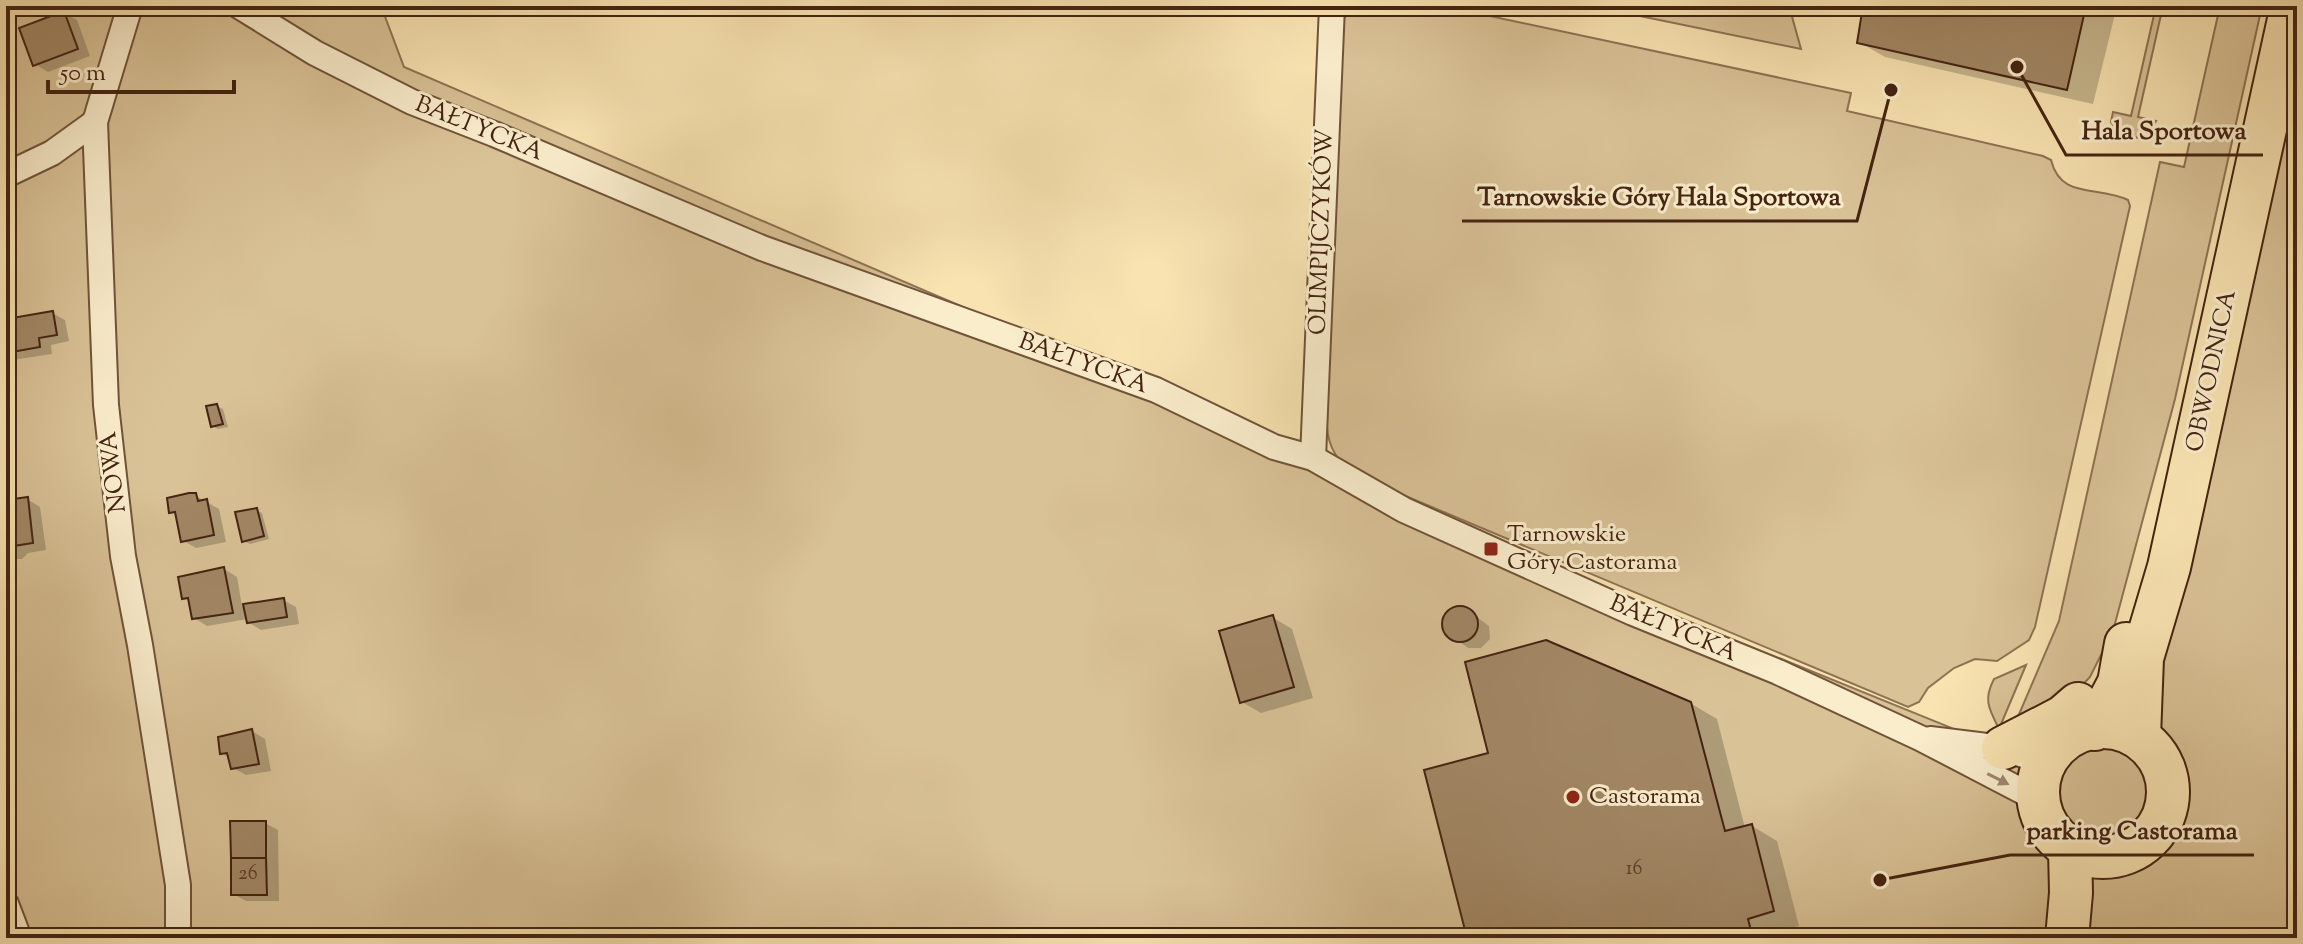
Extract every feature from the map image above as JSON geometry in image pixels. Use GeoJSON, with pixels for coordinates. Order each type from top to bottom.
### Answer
{"type":"FeatureCollection","features":[{"type":"Feature","properties":{"kind":"highway","name":"OBWODNICA"},"geometry":{"type":"LineString","coordinates":[[2095,729],[2119,683],[2129,631],[2173,473],[2277,6]]}},
{"type":"Feature","properties":{"kind":"highway","name":"OBWODNICA"},"geometry":{"type":"LineString","coordinates":[[2139,737],[2142,658],[2169,567],[2292,6]]}},
{"type":"Feature","properties":{"kind":"highway"},"geometry":{"type":"LineString","coordinates":[[2003,748],[2063,717],[2090,694],[2129,631]]}},
{"type":"Feature","properties":{"kind":"highway"},"geometry":{"type":"LineString","coordinates":[[2113,728],[2139,737],[2157,755],[2167,785],[2166,809],[2147,841],[2125,853],[2090,853],[2056,836],[2049,827],[2039,800],[2040,777],[2050,755],[2073,736],[2095,729],[2113,728]]}},
{"type":"Feature","properties":{"kind":"highway"},"geometry":{"type":"LineString","coordinates":[[2067,938],[2071,893],[2090,853]]}},
{"type":"Feature","properties":{"kind":"highway"},"geometry":{"type":"LineString","coordinates":[[2087,938],[2096,897],[2090,853]]}},
{"type":"Feature","properties":{"kind":"street","name":"NOWA"},"geometry":{"type":"LineString","coordinates":[[130,6],[95,122],[106,405],[123,556],[178,885],[178,938]]}},
{"type":"Feature","properties":{"kind":"street","name":"BAŁTYCKA"},"geometry":{"type":"LineString","coordinates":[[239,6],[315,53],[412,102],[762,248],[1167,394],[1274,447],[1313,458],[1404,510],[1633,613],[1778,672],[1920,738],[2039,800]]}},
{"type":"Feature","properties":{"kind":"street","name":"OLIMPIJCZYKÓW"},"geometry":{"type":"LineString","coordinates":[[1313,458],[1332,6]]}},
{"type":"Feature","properties":{"kind":"street"},"geometry":{"type":"LineString","coordinates":[[6,175],[52,153],[95,122]]}},
{"type":"Feature","properties":{"kind":"street","name":"BAŁTYCKA"},"geometry":{"type":"LineString","coordinates":[[1920,738],[2003,748],[2023,755],[2050,755]]}},
{"type":"Feature","properties":{"kind":"street"},"geometry":{"type":"LineString","coordinates":[[6,904],[19,938]]}},
{"type":"Feature","properties":{"kind":"shaded area"},"geometry":{"type":"Polygon","coordinates":[[[6,6],[381,6],[404,67],[1126,377],[1574,575],[2060,772],[2071,758],[2084,750],[2100,746],[2117,747],[2274,6],[2297,6],[2297,938],[6,938],[6,6]]]}},
{"type":"Feature","properties":{"kind":"shaded area"},"geometry":{"type":"Polygon","coordinates":[[[1354,6],[1443,6],[1851,93],[1847,111],[2043,156],[2051,160],[2063,181],[2072,186],[2128,200],[2130,206],[2035,627],[2029,640],[1997,661],[1975,659],[1954,668],[1928,688],[1919,702],[1908,707],[1358,476],[1346,467],[1333,449],[1327,426],[1340,23],[1354,6]]]}},
{"type":"Feature","properties":{"kind":"shaded area"},"geometry":{"type":"Polygon","coordinates":[[[1591,6],[1789,6],[1801,49],[1591,6]]]}},
{"type":"Feature","properties":{"kind":"shaded area"},"geometry":{"type":"Polygon","coordinates":[[[2156,6],[2163,6],[2138,117],[2156,121],[2149,134],[2138,138],[2116,130],[2111,122],[2113,112],[2131,116],[2156,6]]]}},
{"type":"Feature","properties":{"kind":"shaded area"},"geometry":{"type":"Polygon","coordinates":[[[2220,6],[2262,6],[2175,399],[2113,631],[2090,677],[2074,694],[2014,726],[2059,621],[2160,162],[2184,167],[2220,6]]]}},
{"type":"Feature","properties":{"kind":"shaded area"},"geometry":{"type":"Polygon","coordinates":[[[2026,665],[1999,729],[1989,704],[1991,686],[1994,679],[2026,665]]]}},
{"type":"Feature","properties":{"kind":"building"},"geometry":{"type":"Polygon","coordinates":[[[1863,6],[2086,6],[2067,90],[1857,43],[1863,6]]]}},
{"type":"Feature","properties":{"kind":"building"},"geometry":{"type":"Polygon","coordinates":[[[64,11],[78,49],[33,66],[19,28],[64,11]]]}},
{"type":"Feature","properties":{"kind":"building"},"geometry":{"type":"Polygon","coordinates":[[[53,311],[57,335],[39,338],[40,347],[6,353],[6,319],[53,311]]]}},
{"type":"Feature","properties":{"kind":"building"},"geometry":{"type":"Polygon","coordinates":[[[217,404],[223,424],[211,427],[206,406],[217,404]]]}},
{"type":"Feature","properties":{"kind":"building"},"geometry":{"type":"Polygon","coordinates":[[[196,493],[198,501],[207,499],[214,535],[181,542],[175,512],[169,513],[167,498],[196,493]]]}},
{"type":"Feature","properties":{"kind":"building"},"geometry":{"type":"Polygon","coordinates":[[[28,497],[33,543],[14,546],[6,553],[6,500],[28,497]]]}},
{"type":"Feature","properties":{"kind":"building"},"geometry":{"type":"Polygon","coordinates":[[[257,508],[264,536],[242,542],[235,512],[257,508]]]}},
{"type":"Feature","properties":{"kind":"building"},"geometry":{"type":"Polygon","coordinates":[[[224,567],[233,613],[192,619],[188,598],[182,599],[178,577],[224,567]]]}},
{"type":"Feature","properties":{"kind":"building"},"geometry":{"type":"Polygon","coordinates":[[[284,598],[287,617],[247,623],[243,604],[284,598]]]}},
{"type":"Feature","properties":{"kind":"building"},"geometry":{"type":"Polygon","coordinates":[[[1460,606],[1473,611],[1478,624],[1473,637],[1460,642],[1447,637],[1442,624],[1447,611],[1460,606]]]}},
{"type":"Feature","properties":{"kind":"building"},"geometry":{"type":"Polygon","coordinates":[[[1273,615],[1294,687],[1240,703],[1219,631],[1273,615]]]}},
{"type":"Feature","properties":{"kind":"building","name":"Castorama"},"geometry":{"type":"Polygon","coordinates":[[[1546,640],[1691,702],[1725,831],[1752,824],[1774,911],[1748,919],[1753,938],[1467,938],[1424,770],[1488,753],[1465,662],[1546,640]]]}},
{"type":"Feature","properties":{"kind":"building"},"geometry":{"type":"Polygon","coordinates":[[[252,729],[259,764],[231,769],[227,753],[220,754],[218,737],[252,729]]]}},
{"type":"Feature","properties":{"kind":"building"},"geometry":{"type":"Polygon","coordinates":[[[230,821],[266,821],[266,858],[231,858],[230,821]]]}},
{"type":"Feature","properties":{"kind":"building"},"geometry":{"type":"Polygon","coordinates":[[[231,858],[266,858],[267,895],[231,895],[231,858]]]}},
{"type":"Feature","properties":{"kind":"place","name":"Hala Sportowa"},"geometry":{"type":"Point","coordinates":[2017,67]}},
{"type":"Feature","properties":{"kind":"place","name":"Tarnowskie Góry Hala Sportowa"},"geometry":{"type":"Point","coordinates":[1891,90]}},
{"type":"Feature","properties":{"kind":"place","name":"Tarnowskie Góry Castorama"},"geometry":{"type":"Point","coordinates":[1491,549]}},
{"type":"Feature","properties":{"kind":"place","name":"Castorama"},"geometry":{"type":"Point","coordinates":[1573,797]}},
{"type":"Feature","properties":{"kind":"place","name":"parking Castorama"},"geometry":{"type":"Point","coordinates":[1880,880]}}]}
